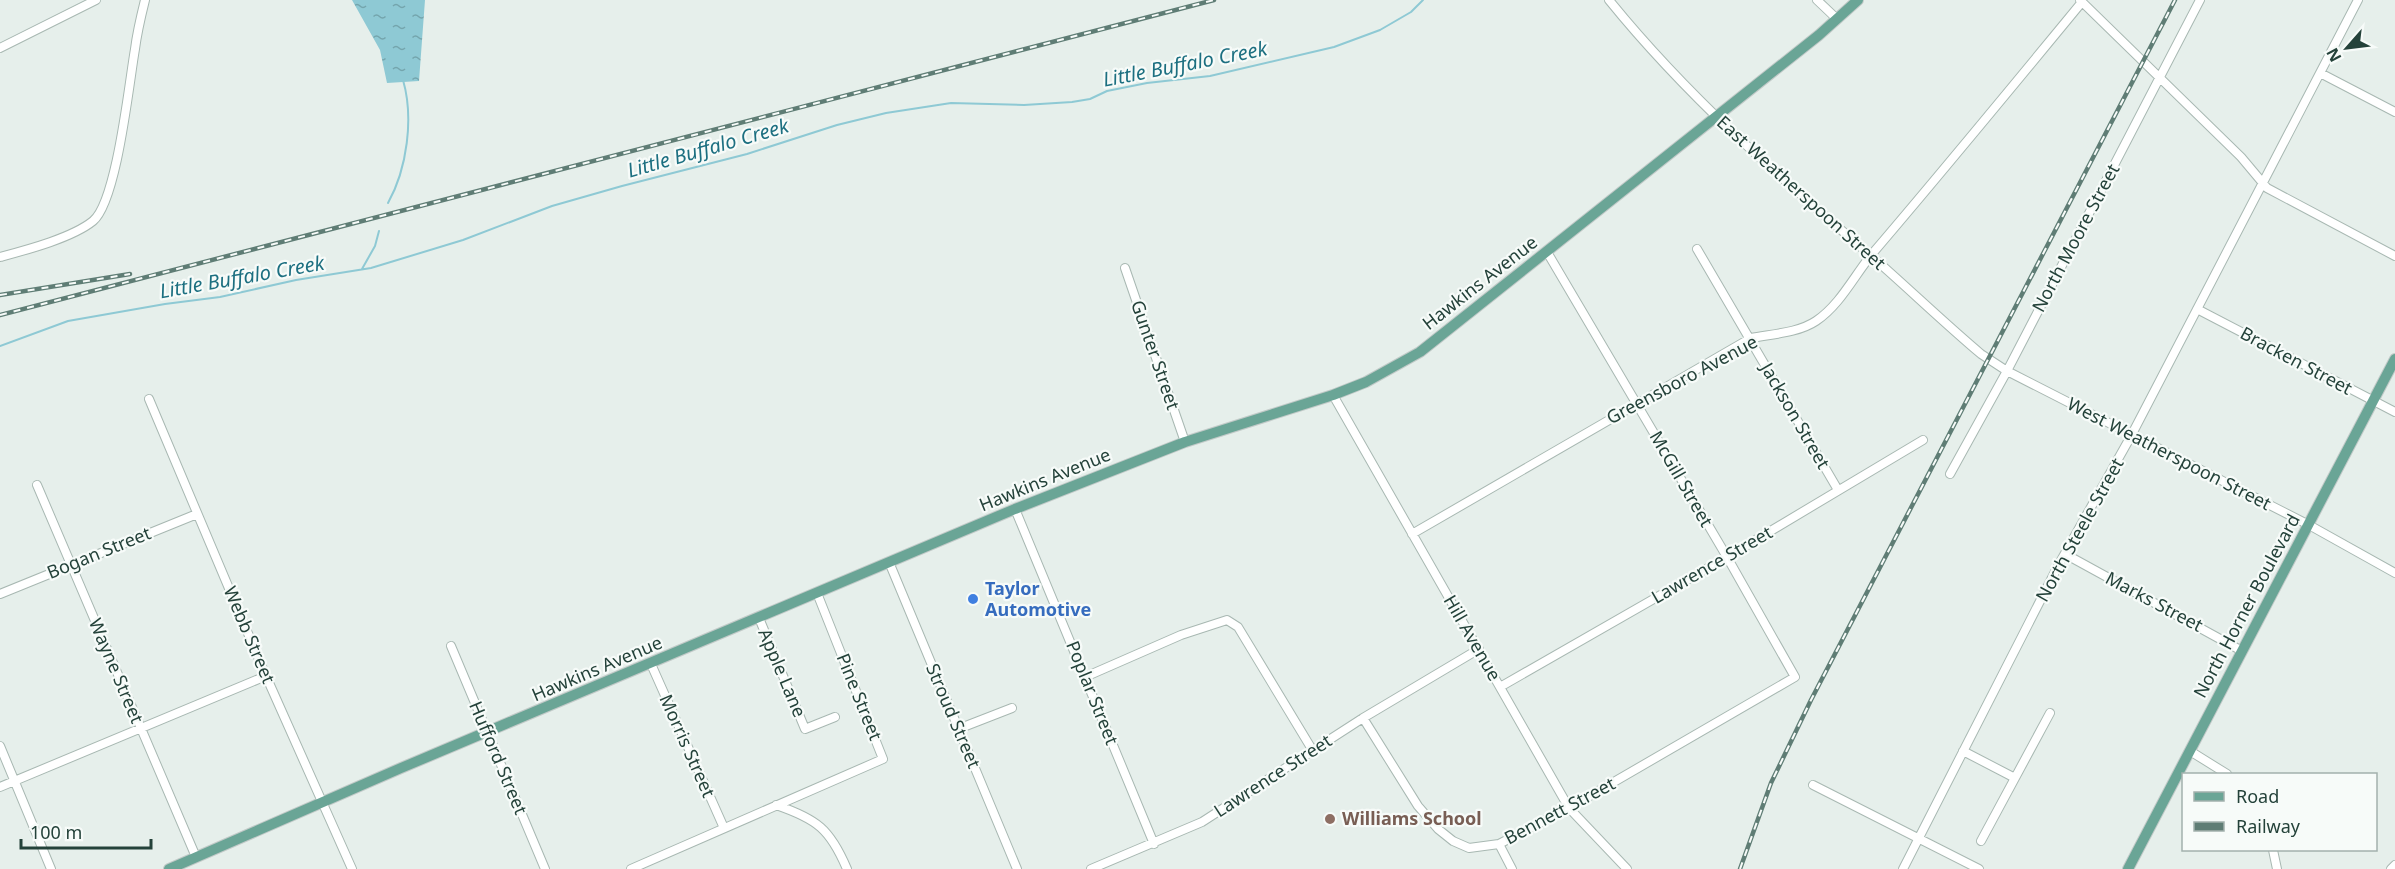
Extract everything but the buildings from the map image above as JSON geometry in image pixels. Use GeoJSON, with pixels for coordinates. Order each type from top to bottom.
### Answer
{"type":"FeatureCollection","features":[{"type":"Feature","properties":{"kind":"main road","name":"Hawkins Avenue"},"geometry":{"type":"LineString","coordinates":[[169,869],[322,802],[1015,510],[1185,442],[1333,395],[1366,382],[1420,352],[1858,0]]}},
{"type":"Feature","properties":{"kind":"main road","name":"North Horner Boulevard"},"geometry":{"type":"LineString","coordinates":[[2128,869],[2395,359]]}},
{"type":"Feature","properties":{"kind":"street"},"geometry":{"type":"LineString","coordinates":[[0,48],[96,0]]}},
{"type":"Feature","properties":{"kind":"street"},"geometry":{"type":"LineString","coordinates":[[0,257],[28,249],[84,227],[100,213],[117,158],[145,0]]}},
{"type":"Feature","properties":{"kind":"street","name":"East Weatherspoon Street"},"geometry":{"type":"LineString","coordinates":[[1609,0],[1715,117],[1787,184],[1962,338],[2007,371]]}},
{"type":"Feature","properties":{"kind":"street"},"geometry":{"type":"LineString","coordinates":[[1817,0],[1837,19]]}},
{"type":"Feature","properties":{"kind":"street","name":"North Moore Street"},"geometry":{"type":"LineString","coordinates":[[1950,474],[2007,371],[2200,0]]}},
{"type":"Feature","properties":{"kind":"street","name":"North Steele Street"},"geometry":{"type":"LineString","coordinates":[[1903,869],[2065,554],[2131,436],[2322,74],[2358,0]]}},
{"type":"Feature","properties":{"kind":"street"},"geometry":{"type":"LineString","coordinates":[[2081,1],[2241,157],[2267,188],[2297,206],[2395,256]]}},
{"type":"Feature","properties":{"kind":"street","name":"Greensboro Avenue"},"geometry":{"type":"LineString","coordinates":[[1412,534],[1751,338],[1805,327],[1818,320],[1837,301],[1871,256],[2081,1]]}},
{"type":"Feature","properties":{"kind":"street"},"geometry":{"type":"LineString","coordinates":[[2322,74],[2395,112]]}},
{"type":"Feature","properties":{"kind":"street","name":"Jackson Street"},"geometry":{"type":"LineString","coordinates":[[1697,249],[1838,490]]}},
{"type":"Feature","properties":{"kind":"street","name":"McGill Street"},"geometry":{"type":"LineString","coordinates":[[1547,252],[1795,677]]}},
{"type":"Feature","properties":{"kind":"street","name":"Gunter Street"},"geometry":{"type":"LineString","coordinates":[[1125,268],[1185,442]]}},
{"type":"Feature","properties":{"kind":"street","name":"Bracken Street"},"geometry":{"type":"LineString","coordinates":[[2197,309],[2395,412]]}},
{"type":"Feature","properties":{"kind":"street","name":"West Weatherspoon Street"},"geometry":{"type":"LineString","coordinates":[[2007,371],[2309,525],[2395,573]]}},
{"type":"Feature","properties":{"kind":"street","name":"Hill Avenue"},"geometry":{"type":"LineString","coordinates":[[1333,395],[1569,808],[1627,869]]}},
{"type":"Feature","properties":{"kind":"street","name":"Webb Street"},"geometry":{"type":"LineString","coordinates":[[149,399],[266,676],[352,869]]}},
{"type":"Feature","properties":{"kind":"street","name":"Lawrence Street"},"geometry":{"type":"LineString","coordinates":[[1500,687],[1727,557],[1923,440]]}},
{"type":"Feature","properties":{"kind":"street","name":"Wayne Street"},"geometry":{"type":"LineString","coordinates":[[37,484],[196,857]]}},
{"type":"Feature","properties":{"kind":"street","name":"Poplar Street"},"geometry":{"type":"LineString","coordinates":[[1015,510],[1154,844]]}},
{"type":"Feature","properties":{"kind":"street","name":"Bogan Street"},"geometry":{"type":"LineString","coordinates":[[0,594],[198,513]]}},
{"type":"Feature","properties":{"kind":"street","name":"Marks Street"},"geometry":{"type":"LineString","coordinates":[[2065,554],[2242,651]]}},
{"type":"Feature","properties":{"kind":"street","name":"Stroud Street"},"geometry":{"type":"LineString","coordinates":[[889,562],[1017,869]]}},
{"type":"Feature","properties":{"kind":"street","name":"Pine Street"},"geometry":{"type":"LineString","coordinates":[[777,805],[883,759],[818,593]]}},
{"type":"Feature","properties":{"kind":"street","name":"Apple Lane"},"geometry":{"type":"LineString","coordinates":[[759,618],[805,729],[835,717]]}},
{"type":"Feature","properties":{"kind":"street"},"geometry":{"type":"LineString","coordinates":[[1085,677],[1190,631],[1218,621],[1229,621],[1238,627],[1313,751]]}},
{"type":"Feature","properties":{"kind":"street","name":"Hufford Street"},"geometry":{"type":"LineString","coordinates":[[451,646],[545,869]]}},
{"type":"Feature","properties":{"kind":"street","name":"Lawrence Street"},"geometry":{"type":"LineString","coordinates":[[1090,869],[1202,822],[1363,718],[1479,649]]}},
{"type":"Feature","properties":{"kind":"street","name":"Morris Street"},"geometry":{"type":"LineString","coordinates":[[651,664],[724,828]]}},
{"type":"Feature","properties":{"kind":"street"},"geometry":{"type":"LineString","coordinates":[[0,787],[266,676]]}},
{"type":"Feature","properties":{"kind":"street","name":"Bennett Street"},"geometry":{"type":"LineString","coordinates":[[1363,718],[1418,806],[1438,829],[1453,841],[1469,848],[1498,844],[1569,808],[1795,677]]}},
{"type":"Feature","properties":{"kind":"street"},"geometry":{"type":"LineString","coordinates":[[958,729],[1012,708]]}},
{"type":"Feature","properties":{"kind":"street"},"geometry":{"type":"LineString","coordinates":[[1981,841],[2050,713]]}},
{"type":"Feature","properties":{"kind":"street"},"geometry":{"type":"LineString","coordinates":[[0,746],[51,869]]}},
{"type":"Feature","properties":{"kind":"street"},"geometry":{"type":"LineString","coordinates":[[1963,751],[2015,778]]}},
{"type":"Feature","properties":{"kind":"street"},"geometry":{"type":"LineString","coordinates":[[2190,751],[2225,773]]}},
{"type":"Feature","properties":{"kind":"street"},"geometry":{"type":"LineString","coordinates":[[1813,785],[1979,869]]}},
{"type":"Feature","properties":{"kind":"street"},"geometry":{"type":"LineString","coordinates":[[632,869],[777,805],[803,815],[829,834],[847,869]]}},
{"type":"Feature","properties":{"kind":"street"},"geometry":{"type":"LineString","coordinates":[[1498,844],[1512,869]]}},
{"type":"Feature","properties":{"kind":"street"},"geometry":{"type":"LineString","coordinates":[[2273,851],[2277,869]]}},
{"type":"Feature","properties":{"kind":"street"},"geometry":{"type":"LineString","coordinates":[[2391,869],[2395,865]]}},
{"type":"Feature","properties":{"kind":"water"},"geometry":{"type":"Polygon","coordinates":[[[352,0],[425,0],[419,81],[387,83],[380,50],[352,0]]]}},
{"type":"Feature","properties":{"kind":"waterway","name":"Little Buffalo Creek"},"geometry":{"type":"LineString","coordinates":[[0,346],[68,321],[220,297],[296,280],[371,268],[463,240],[552,206],[747,154],[837,125],[886,113],[951,103],[1024,105],[1072,102],[1090,99],[1107,91],[1147,83],[1210,76],[1334,47],[1380,30],[1411,12],[1423,0]]}},
{"type":"Feature","properties":{"kind":"waterway"},"geometry":{"type":"LineString","coordinates":[[388,203],[400,175],[407,143],[408,110],[403,80]]}},
{"type":"Feature","properties":{"kind":"waterway"},"geometry":{"type":"LineString","coordinates":[[362,269],[375,246],[379,231]]}},
{"type":"Feature","properties":{"kind":"railway"},"geometry":{"type":"LineString","coordinates":[[0,315],[1214,0]]}},
{"type":"Feature","properties":{"kind":"railway"},"geometry":{"type":"LineString","coordinates":[[1740,869],[1771,783],[1811,700],[2175,0]]}},
{"type":"Feature","properties":{"kind":"railway"},"geometry":{"type":"LineString","coordinates":[[0,295],[130,274]]}},
{"type":"Feature","properties":{"kind":"place","name":"Taylor Automotive"},"geometry":{"type":"Point","coordinates":[973,599]}},
{"type":"Feature","properties":{"kind":"place","name":"Williams School"},"geometry":{"type":"Point","coordinates":[1330,819]}}]}
